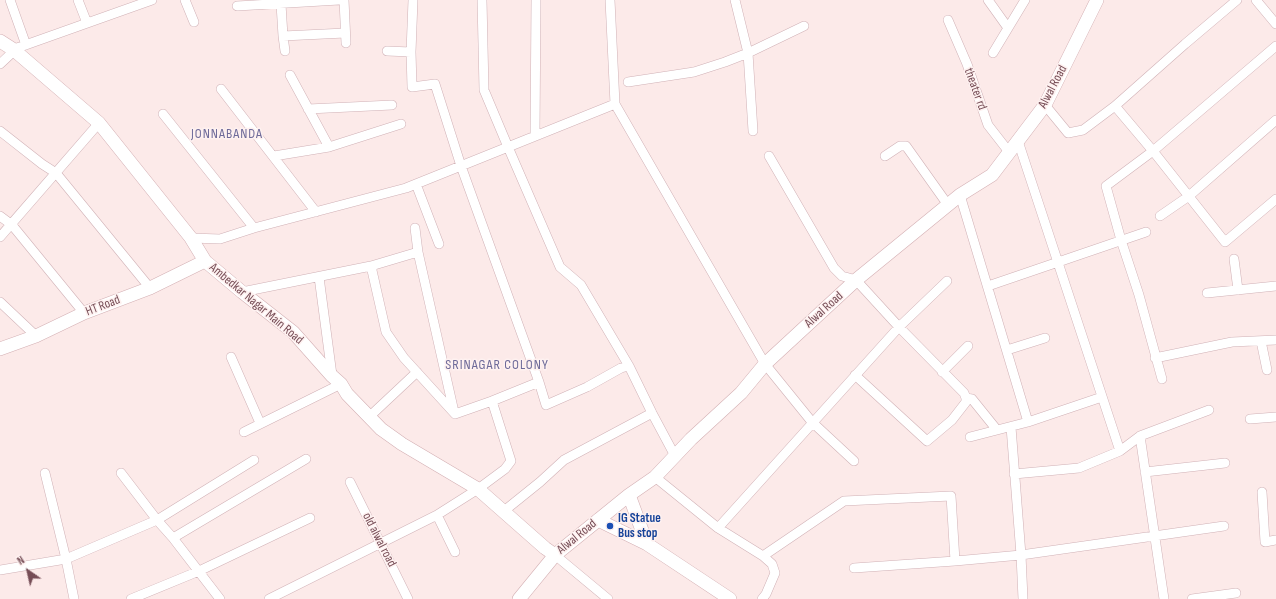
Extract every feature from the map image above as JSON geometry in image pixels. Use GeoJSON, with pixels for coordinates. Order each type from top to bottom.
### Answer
{"type":"FeatureCollection","features":[{"type":"Feature","properties":{"kind":"main road","name":"Alwal Road"},"geometry":{"type":"LineString","coordinates":[[520,599],[555,554],[629,495],[655,477],[741,393],[765,364],[856,280],[960,195],[992,175],[1046,105],[1097,0]]}},
{"type":"Feature","properties":{"kind":"main road","name":"Ambedkar Nagar Main Road"},"geometry":{"type":"LineString","coordinates":[[0,41],[20,48],[99,123],[191,238],[205,262],[294,332],[347,394],[381,429],[402,444],[478,489],[545,548],[555,554]]}},
{"type":"Feature","properties":{"kind":"main road","name":"HT Road"},"geometry":{"type":"LineString","coordinates":[[0,349],[36,336],[84,313],[150,288],[205,262]]}},
{"type":"Feature","properties":{"kind":"main road"},"geometry":{"type":"LineString","coordinates":[[629,495],[647,544]]}},
{"type":"Feature","properties":{"kind":"main road"},"geometry":{"type":"LineString","coordinates":[[598,520],[647,544],[726,598]]}},
{"type":"Feature","properties":{"kind":"street"},"geometry":{"type":"LineString","coordinates":[[10,0],[20,48]]}},
{"type":"Feature","properties":{"kind":"street"},"geometry":{"type":"LineString","coordinates":[[78,0],[87,23]]}},
{"type":"Feature","properties":{"kind":"street"},"geometry":{"type":"LineString","coordinates":[[0,64],[20,48],[135,3],[152,0]]}},
{"type":"Feature","properties":{"kind":"street"},"geometry":{"type":"LineString","coordinates":[[185,0],[194,22]]}},
{"type":"Feature","properties":{"kind":"street"},"geometry":{"type":"LineString","coordinates":[[237,6],[339,0]]}},
{"type":"Feature","properties":{"kind":"street"},"geometry":{"type":"LineString","coordinates":[[344,0],[346,43]]}},
{"type":"Feature","properties":{"kind":"street"},"geometry":{"type":"LineString","coordinates":[[413,0],[411,52],[412,87],[435,84],[461,166],[546,405],[587,387],[621,368],[629,366]]}},
{"type":"Feature","properties":{"kind":"street"},"geometry":{"type":"LineString","coordinates":[[482,0],[484,90],[508,147],[560,267],[581,285],[629,366],[675,456]]}},
{"type":"Feature","properties":{"kind":"street"},"geometry":{"type":"LineString","coordinates":[[535,135],[536,0]]}},
{"type":"Feature","properties":{"kind":"street"},"geometry":{"type":"LineString","coordinates":[[610,0],[616,104],[765,364],[812,422],[854,461]]}},
{"type":"Feature","properties":{"kind":"street"},"geometry":{"type":"LineString","coordinates":[[735,0],[748,53],[753,131]]}},
{"type":"Feature","properties":{"kind":"street"},"geometry":{"type":"LineString","coordinates":[[988,0],[1008,28]]}},
{"type":"Feature","properties":{"kind":"street"},"geometry":{"type":"LineString","coordinates":[[993,53],[1025,0]]}},
{"type":"Feature","properties":{"kind":"street"},"geometry":{"type":"LineString","coordinates":[[1046,105],[1068,133],[1083,130],[1116,106],[1237,0]]}},
{"type":"Feature","properties":{"kind":"street"},"geometry":{"type":"LineString","coordinates":[[1256,0],[1276,24]]}},
{"type":"Feature","properties":{"kind":"street"},"geometry":{"type":"LineString","coordinates":[[281,4],[285,51]]}},
{"type":"Feature","properties":{"kind":"street","name":"theater rd"},"geometry":{"type":"LineString","coordinates":[[948,20],[967,64],[988,125],[1009,152]]}},
{"type":"Feature","properties":{"kind":"street"},"geometry":{"type":"LineString","coordinates":[[628,82],[694,72],[748,53],[804,26]]}},
{"type":"Feature","properties":{"kind":"street"},"geometry":{"type":"LineString","coordinates":[[284,36],[345,33]]}},
{"type":"Feature","properties":{"kind":"street"},"geometry":{"type":"LineString","coordinates":[[1162,379],[1155,358],[1139,295],[1121,240],[1106,186],[1153,151],[1276,46]]}},
{"type":"Feature","properties":{"kind":"street"},"geometry":{"type":"LineString","coordinates":[[387,51],[411,52]]}},
{"type":"Feature","properties":{"kind":"street"},"geometry":{"type":"LineString","coordinates":[[290,75],[328,147]]}},
{"type":"Feature","properties":{"kind":"street"},"geometry":{"type":"LineString","coordinates":[[221,89],[316,212]]}},
{"type":"Feature","properties":{"kind":"street"},"geometry":{"type":"LineString","coordinates":[[191,238],[220,239],[254,228],[406,188],[535,135],[616,104]]}},
{"type":"Feature","properties":{"kind":"street"},"geometry":{"type":"LineString","coordinates":[[308,109],[392,105]]}},
{"type":"Feature","properties":{"kind":"street"},"geometry":{"type":"LineString","coordinates":[[1116,106],[1225,242],[1276,199]]}},
{"type":"Feature","properties":{"kind":"street"},"geometry":{"type":"LineString","coordinates":[[164,114],[254,228]]}},
{"type":"Feature","properties":{"kind":"street"},"geometry":{"type":"LineString","coordinates":[[1160,216],[1189,196],[1276,120]]}},
{"type":"Feature","properties":{"kind":"street"},"geometry":{"type":"LineString","coordinates":[[0,237],[99,123]]}},
{"type":"Feature","properties":{"kind":"street"},"geometry":{"type":"LineString","coordinates":[[274,156],[328,147],[401,124]]}},
{"type":"Feature","properties":{"kind":"street"},"geometry":{"type":"LineString","coordinates":[[0,131],[56,173],[150,288]]}},
{"type":"Feature","properties":{"kind":"street"},"geometry":{"type":"LineString","coordinates":[[1018,141],[1120,451]]}},
{"type":"Feature","properties":{"kind":"street"},"geometry":{"type":"LineString","coordinates":[[885,156],[900,146],[906,146],[948,205]]}},
{"type":"Feature","properties":{"kind":"street"},"geometry":{"type":"LineString","coordinates":[[770,156],[834,268],[842,276],[856,280],[942,372],[964,393],[966,402],[952,420],[927,441],[855,375]]}},
{"type":"Feature","properties":{"kind":"street"},"geometry":{"type":"LineString","coordinates":[[416,184],[439,244]]}},
{"type":"Feature","properties":{"kind":"street"},"geometry":{"type":"LineString","coordinates":[[960,195],[1028,422]]}},
{"type":"Feature","properties":{"kind":"street"},"geometry":{"type":"LineString","coordinates":[[0,216],[12,225],[84,313]]}},
{"type":"Feature","properties":{"kind":"street"},"geometry":{"type":"LineString","coordinates":[[415,228],[418,252],[455,414]]}},
{"type":"Feature","properties":{"kind":"street"},"geometry":{"type":"LineString","coordinates":[[988,286],[1146,232]]}},
{"type":"Feature","properties":{"kind":"street"},"geometry":{"type":"LineString","coordinates":[[242,292],[371,266],[418,252]]}},
{"type":"Feature","properties":{"kind":"street"},"geometry":{"type":"LineString","coordinates":[[1234,259],[1238,290]]}},
{"type":"Feature","properties":{"kind":"street"},"geometry":{"type":"LineString","coordinates":[[371,266],[386,332],[404,358],[455,414]]}},
{"type":"Feature","properties":{"kind":"street"},"geometry":{"type":"LineString","coordinates":[[244,432],[336,380],[319,277]]}},
{"type":"Feature","properties":{"kind":"street"},"geometry":{"type":"LineString","coordinates":[[718,528],[899,327],[947,281]]}},
{"type":"Feature","properties":{"kind":"street"},"geometry":{"type":"LineString","coordinates":[[1207,293],[1276,286]]}},
{"type":"Feature","properties":{"kind":"street"},"geometry":{"type":"LineString","coordinates":[[0,302],[36,336]]}},
{"type":"Feature","properties":{"kind":"street"},"geometry":{"type":"LineString","coordinates":[[1007,350],[1045,338]]}},
{"type":"Feature","properties":{"kind":"street"},"geometry":{"type":"LineString","coordinates":[[1155,358],[1232,342],[1276,340]]}},
{"type":"Feature","properties":{"kind":"street"},"geometry":{"type":"LineString","coordinates":[[1261,341],[1267,370]]}},
{"type":"Feature","properties":{"kind":"street"},"geometry":{"type":"LineString","coordinates":[[942,372],[968,346]]}},
{"type":"Feature","properties":{"kind":"street"},"geometry":{"type":"LineString","coordinates":[[231,357],[260,423]]}},
{"type":"Feature","properties":{"kind":"street"},"geometry":{"type":"LineString","coordinates":[[369,417],[417,372]]}},
{"type":"Feature","properties":{"kind":"street"},"geometry":{"type":"LineString","coordinates":[[455,414],[539,382]]}},
{"type":"Feature","properties":{"kind":"street"},"geometry":{"type":"LineString","coordinates":[[970,437],[1028,422],[1102,397]]}},
{"type":"Feature","properties":{"kind":"street"},"geometry":{"type":"LineString","coordinates":[[966,398],[972,399],[975,402],[997,430]]}},
{"type":"Feature","properties":{"kind":"street"},"geometry":{"type":"LineString","coordinates":[[269,599],[437,515],[505,470],[511,461],[492,401]]}},
{"type":"Feature","properties":{"kind":"street"},"geometry":{"type":"LineString","coordinates":[[1014,474],[1079,468],[1120,451],[1140,436],[1209,410]]}},
{"type":"Feature","properties":{"kind":"street"},"geometry":{"type":"LineString","coordinates":[[504,511],[540,482],[564,460],[652,413]]}},
{"type":"Feature","properties":{"kind":"street"},"geometry":{"type":"LineString","coordinates":[[1250,419],[1276,417]]}},
{"type":"Feature","properties":{"kind":"street"},"geometry":{"type":"LineString","coordinates":[[1011,427],[1023,599]]}},
{"type":"Feature","properties":{"kind":"street"},"geometry":{"type":"LineString","coordinates":[[1140,436],[1164,599]]}},
{"type":"Feature","properties":{"kind":"street"},"geometry":{"type":"LineString","coordinates":[[173,538],[306,459]]}},
{"type":"Feature","properties":{"kind":"street"},"geometry":{"type":"LineString","coordinates":[[0,570],[66,559],[156,520],[254,460]]}},
{"type":"Feature","properties":{"kind":"street"},"geometry":{"type":"LineString","coordinates":[[1145,472],[1225,463]]}},
{"type":"Feature","properties":{"kind":"street"},"geometry":{"type":"LineString","coordinates":[[45,473],[74,599]]}},
{"type":"Feature","properties":{"kind":"street"},"geometry":{"type":"LineString","coordinates":[[121,474],[220,599]]}},
{"type":"Feature","properties":{"kind":"street"},"geometry":{"type":"LineString","coordinates":[[655,477],[718,528],[772,564],[775,573],[762,599]]}},
{"type":"Feature","properties":{"kind":"street","name":"old alwal road"},"geometry":{"type":"LineString","coordinates":[[350,482],[408,599]]}},
{"type":"Feature","properties":{"kind":"street"},"geometry":{"type":"LineString","coordinates":[[1262,492],[1265,542],[1276,540]]}},
{"type":"Feature","properties":{"kind":"street"},"geometry":{"type":"LineString","coordinates":[[762,556],[844,501],[951,496],[955,561]]}},
{"type":"Feature","properties":{"kind":"street"},"geometry":{"type":"LineString","coordinates":[[437,515],[455,552]]}},
{"type":"Feature","properties":{"kind":"street"},"geometry":{"type":"LineString","coordinates":[[133,599],[198,572],[310,518]]}},
{"type":"Feature","properties":{"kind":"street"},"geometry":{"type":"LineString","coordinates":[[854,568],[955,561],[1021,554],[1224,526]]}},
{"type":"Feature","properties":{"kind":"street"},"geometry":{"type":"LineString","coordinates":[[555,554],[608,599]]}},
{"type":"Feature","properties":{"kind":"street"},"geometry":{"type":"LineString","coordinates":[[1192,599],[1236,593]]}},
{"type":"Feature","properties":{"kind":"place","name":"IG Statue Bus stop"},"geometry":{"type":"Point","coordinates":[610,526]}},
{"type":"Feature","properties":{"kind":"district","name":"JONNABANDA"},"geometry":{"type":"Point","coordinates":[227,134]}},
{"type":"Feature","properties":{"kind":"district","name":"SRINAGAR COLONY"},"geometry":{"type":"Point","coordinates":[497,365]}}]}
